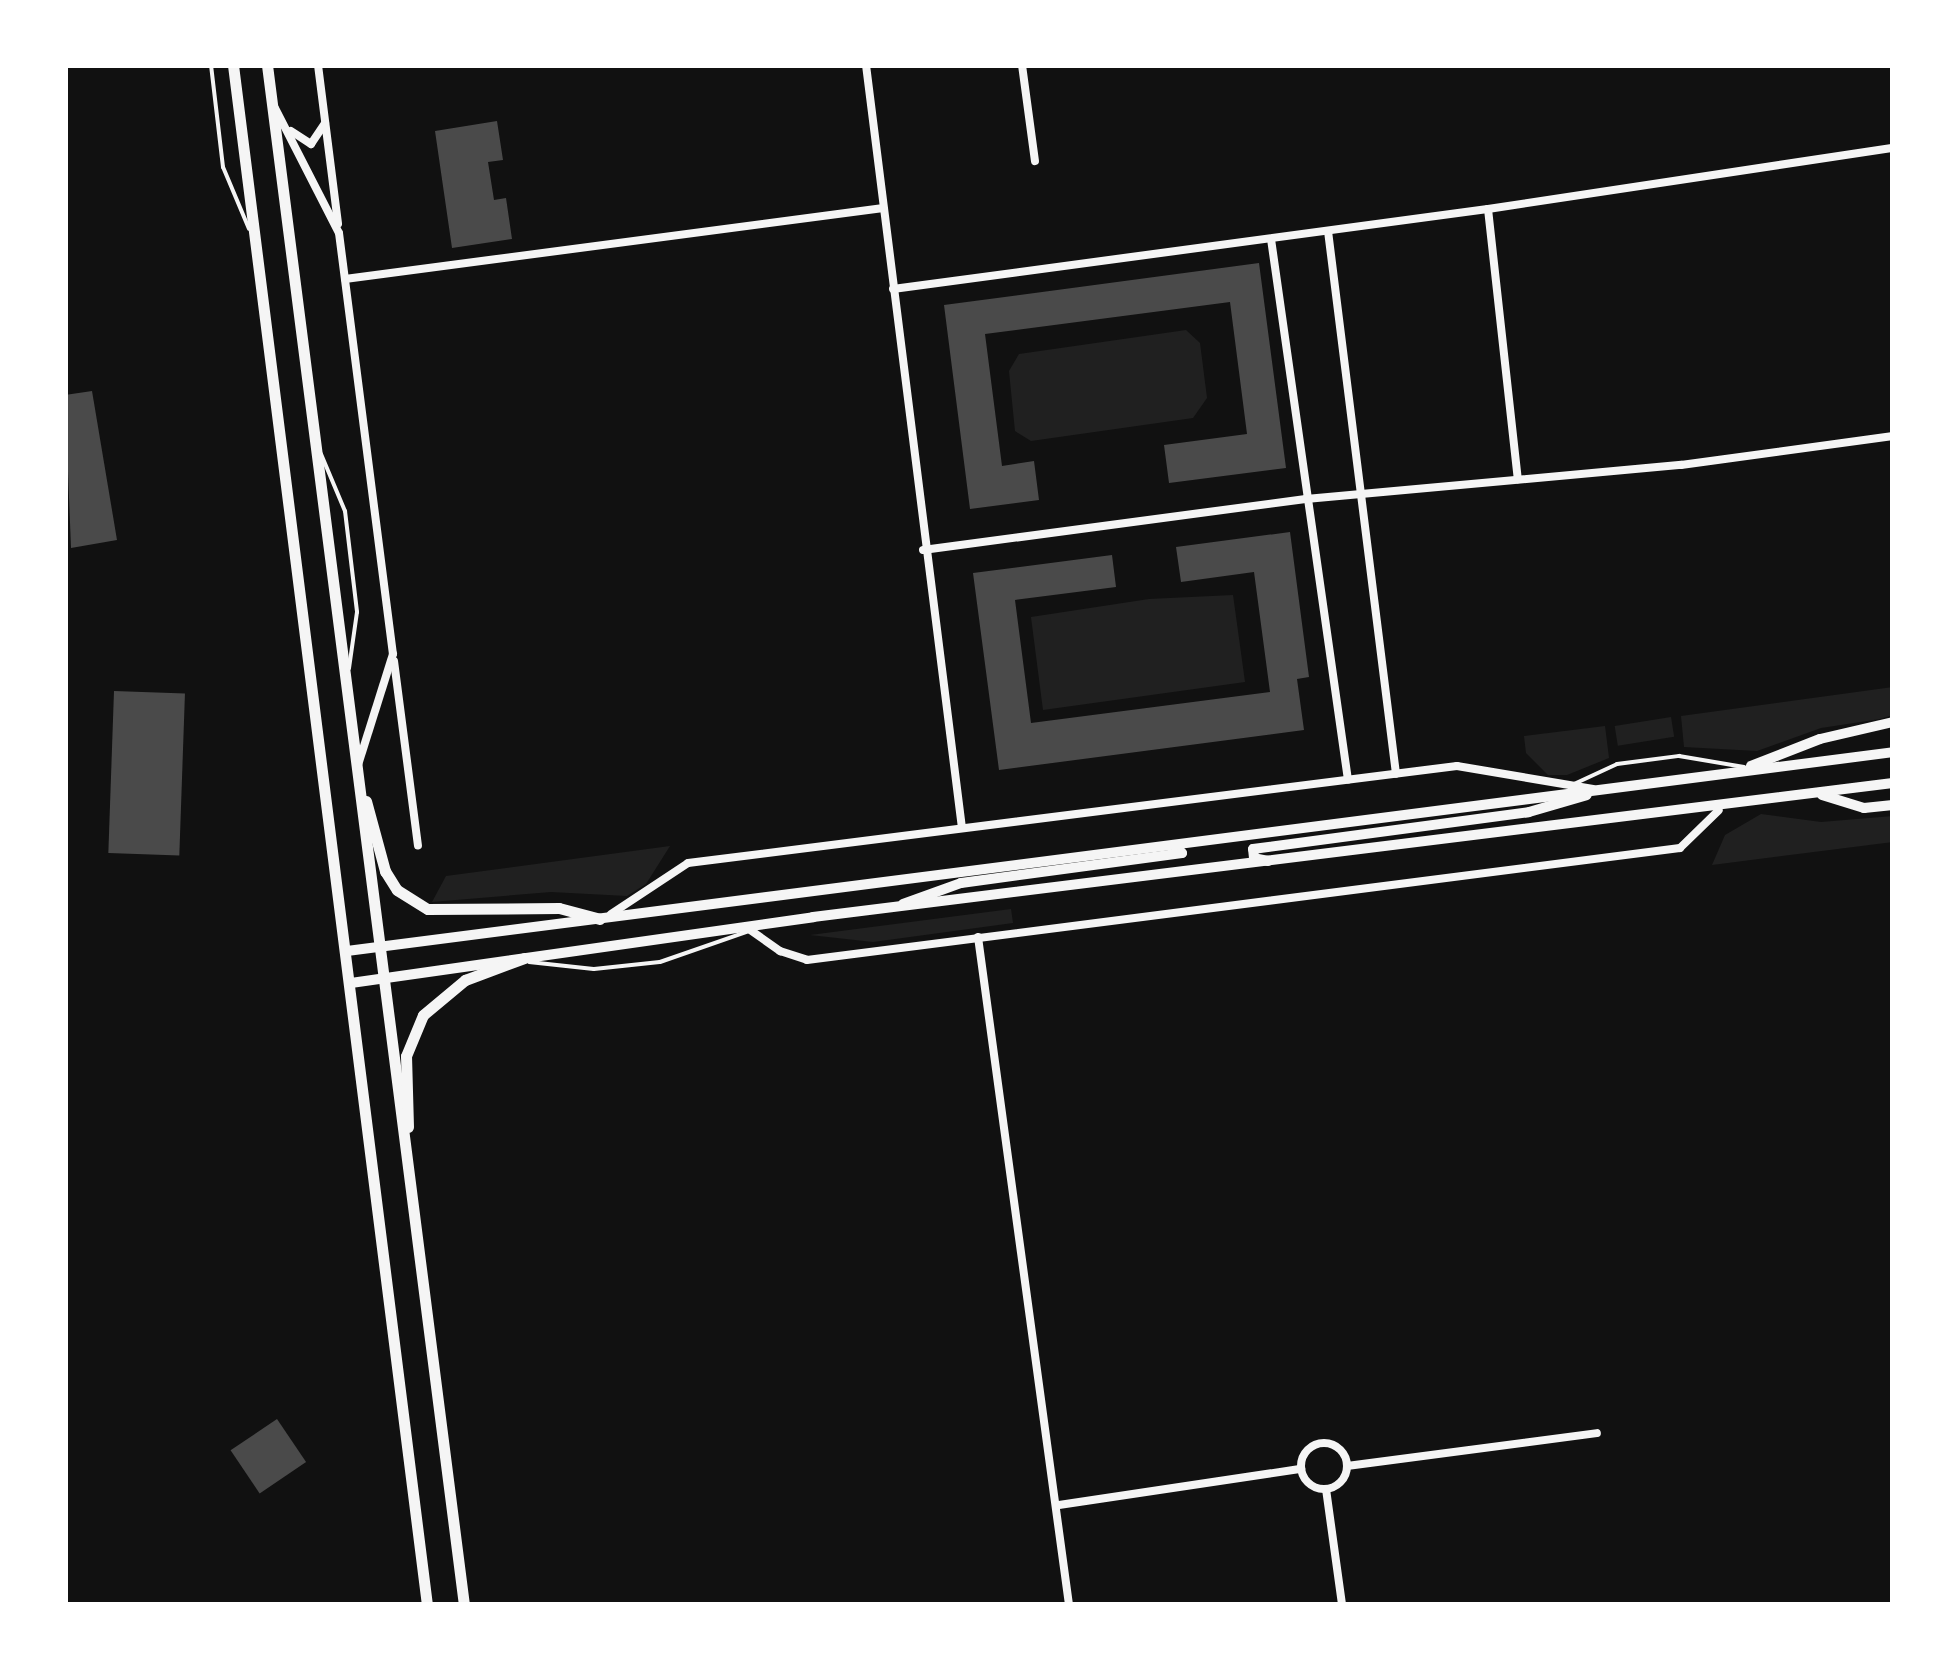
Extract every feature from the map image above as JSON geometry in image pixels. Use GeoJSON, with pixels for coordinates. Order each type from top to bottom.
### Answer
{"type":"FeatureCollection","features":[{"type":"Feature","properties":{"kind":"main road"},"geometry":{"type":"LineString","coordinates":[[232,65],[427,1605]]}},
{"type":"Feature","properties":{"kind":"main road"},"geometry":{"type":"LineString","coordinates":[[267,65],[464,1605]]}},
{"type":"Feature","properties":{"kind":"main road"},"geometry":{"type":"LineString","coordinates":[[359,784],[386,871],[407,898],[455,914],[559,908],[600,919]]}},
{"type":"Feature","properties":{"kind":"main road"},"geometry":{"type":"LineString","coordinates":[[406,1156],[406,1056],[422,1014],[465,980],[518,959]]}},
{"type":"Feature","properties":{"kind":"street"},"geometry":{"type":"LineString","coordinates":[[318,65],[418,844]]}},
{"type":"Feature","properties":{"kind":"street"},"geometry":{"type":"LineString","coordinates":[[866,65],[923,550],[962,828]]}},
{"type":"Feature","properties":{"kind":"street"},"geometry":{"type":"LineString","coordinates":[[1022,65],[1035,161]]}},
{"type":"Feature","properties":{"kind":"street"},"geometry":{"type":"LineString","coordinates":[[272,103],[303,143],[317,140],[325,122]]}},
{"type":"Feature","properties":{"kind":"street"},"geometry":{"type":"LineString","coordinates":[[272,103],[339,233]]}},
{"type":"Feature","properties":{"kind":"street"},"geometry":{"type":"LineString","coordinates":[[893,289],[1488,209],[1893,148]]}},
{"type":"Feature","properties":{"kind":"street"},"geometry":{"type":"LineString","coordinates":[[345,279],[884,208]]}},
{"type":"Feature","properties":{"kind":"street"},"geometry":{"type":"LineString","coordinates":[[1488,209],[1518,479]]}},
{"type":"Feature","properties":{"kind":"street"},"geometry":{"type":"LineString","coordinates":[[1328,230],[1396,774]]}},
{"type":"Feature","properties":{"kind":"street"},"geometry":{"type":"LineString","coordinates":[[1271,239],[1348,780]]}},
{"type":"Feature","properties":{"kind":"street"},"geometry":{"type":"LineString","coordinates":[[923,550],[1306,500],[1893,436]]}},
{"type":"Feature","properties":{"kind":"street"},"geometry":{"type":"LineString","coordinates":[[357,769],[394,654]]}},
{"type":"Feature","properties":{"kind":"street"},"geometry":{"type":"LineString","coordinates":[[1752,768],[1820,740],[1893,722]]}},
{"type":"Feature","properties":{"kind":"street"},"geometry":{"type":"LineString","coordinates":[[347,951],[1893,752]]}},
{"type":"Feature","properties":{"kind":"street"},"geometry":{"type":"LineString","coordinates":[[600,919],[632,904],[688,862],[1457,766],[1597,790]]}},
{"type":"Feature","properties":{"kind":"street"},"geometry":{"type":"LineString","coordinates":[[351,983],[772,923],[1719,810],[1893,784]]}},
{"type":"Feature","properties":{"kind":"street"},"geometry":{"type":"LineString","coordinates":[[1287,861],[1258,860],[1253,849],[1529,812],[1597,790]]}},
{"type":"Feature","properties":{"kind":"street"},"geometry":{"type":"LineString","coordinates":[[1816,793],[1864,808],[1893,805]]}},
{"type":"Feature","properties":{"kind":"street"},"geometry":{"type":"LineString","coordinates":[[749,928],[806,960],[1680,848],[1719,810]]}},
{"type":"Feature","properties":{"kind":"street"},"geometry":{"type":"LineString","coordinates":[[893,908],[961,883],[1182,853],[1172,845]]}},
{"type":"Feature","properties":{"kind":"street"},"geometry":{"type":"LineString","coordinates":[[978,937],[1059,1505],[1069,1605]]}},
{"type":"Feature","properties":{"kind":"street"},"geometry":{"type":"LineString","coordinates":[[1347,1466],[1597,1433]]}},
{"type":"Feature","properties":{"kind":"street"},"geometry":{"type":"LineString","coordinates":[[1322,1443],[1336,1447],[1347,1466],[1343,1478],[1326,1489],[1312,1486],[1301,1469],[1306,1452],[1322,1443]]}},
{"type":"Feature","properties":{"kind":"street"},"geometry":{"type":"LineString","coordinates":[[1059,1505],[1301,1469]]}},
{"type":"Feature","properties":{"kind":"street"},"geometry":{"type":"LineString","coordinates":[[1326,1489],[1342,1605]]}},
{"type":"Feature","properties":{"kind":"lane"},"geometry":{"type":"LineString","coordinates":[[210,65],[223,166],[255,244]]}},
{"type":"Feature","properties":{"kind":"lane"},"geometry":{"type":"LineString","coordinates":[[315,439],[345,510],[357,612],[346,688]]}},
{"type":"Feature","properties":{"kind":"lane"},"geometry":{"type":"LineString","coordinates":[[1546,796],[1617,764],[1679,756],[1752,768]]}},
{"type":"Feature","properties":{"kind":"lane"},"geometry":{"type":"LineString","coordinates":[[518,959],[594,969],[660,962],[749,928]]}},
{"type":"Feature","properties":{"kind":"shaded area"},"geometry":{"type":"Polygon","coordinates":[[[1186,330],[1200,343],[1207,398],[1193,418],[1031,441],[1015,431],[1009,371],[1019,354],[1186,330]]]}},
{"type":"Feature","properties":{"kind":"shaded area"},"geometry":{"type":"Polygon","coordinates":[[[1233,595],[1245,682],[1043,710],[1031,617],[1149,599],[1233,595]]]}},
{"type":"Feature","properties":{"kind":"shaded area"},"geometry":{"type":"Polygon","coordinates":[[[1893,687],[1893,715],[1880,719],[1821,728],[1757,751],[1684,747],[1681,716],[1893,687]]]}},
{"type":"Feature","properties":{"kind":"shaded area"},"geometry":{"type":"Polygon","coordinates":[[[1671,717],[1674,737],[1618,746],[1615,726],[1671,717]]]}},
{"type":"Feature","properties":{"kind":"shaded area"},"geometry":{"type":"Polygon","coordinates":[[[1605,726],[1609,758],[1567,775],[1548,775],[1526,753],[1524,736],[1605,726]]]}},
{"type":"Feature","properties":{"kind":"shaded area"},"geometry":{"type":"Polygon","coordinates":[[[1761,814],[1821,822],[1893,816],[1893,842],[1712,865],[1725,835],[1761,814]]]}},
{"type":"Feature","properties":{"kind":"shaded area"},"geometry":{"type":"Polygon","coordinates":[[[670,846],[646,884],[627,896],[551,892],[432,902],[446,876],[670,846]]]}},
{"type":"Feature","properties":{"kind":"shaded area"},"geometry":{"type":"Polygon","coordinates":[[[1011,909],[1013,923],[873,942],[810,935],[1011,909]]]}},
{"type":"Feature","properties":{"kind":"building"},"geometry":{"type":"Polygon","coordinates":[[[497,121],[503,160],[488,162],[494,200],[506,198],[512,239],[452,248],[435,131],[497,121]]]}},
{"type":"Feature","properties":{"kind":"building"},"geometry":{"type":"Polygon","coordinates":[[[1259,263],[1286,468],[1169,483],[1164,445],[1247,434],[1230,302],[985,334],[1002,466],[1034,461],[1039,500],[970,509],[944,305],[1259,263]]]}},
{"type":"Feature","properties":{"kind":"building"},"geometry":{"type":"Polygon","coordinates":[[[92,391],[117,540],[71,548],[65,395],[92,391]]]}},
{"type":"Feature","properties":{"kind":"building"},"geometry":{"type":"Polygon","coordinates":[[[1290,532],[1309,677],[1297,679],[1304,730],[999,770],[973,573],[1112,555],[1116,587],[1015,600],[1031,723],[1270,692],[1254,572],[1181,582],[1176,547],[1290,532]]]}},
{"type":"Feature","properties":{"kind":"building"},"geometry":{"type":"Polygon","coordinates":[[[114,691],[185,693],[179,855],[108,853],[114,691]]]}},
{"type":"Feature","properties":{"kind":"building"},"geometry":{"type":"Polygon","coordinates":[[[277,1419],[306,1462],[260,1493],[231,1450],[277,1419]]]}}]}
